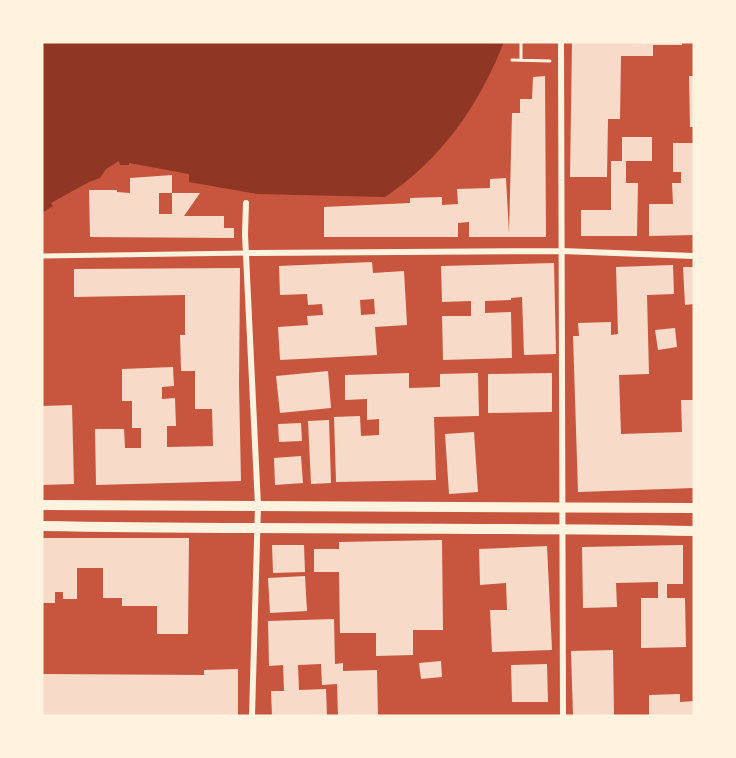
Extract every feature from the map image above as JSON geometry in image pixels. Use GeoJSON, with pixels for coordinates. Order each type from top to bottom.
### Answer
{"type":"FeatureCollection","features":[{"type":"Feature","properties":{"kind":"street"},"geometry":{"type":"LineString","coordinates":[[561,42],[563,716]]}},
{"type":"Feature","properties":{"kind":"street"},"geometry":{"type":"LineString","coordinates":[[246,203],[246,252],[258,506],[252,716]]}},
{"type":"Feature","properties":{"kind":"street"},"geometry":{"type":"LineString","coordinates":[[42,256],[246,252],[562,251],[694,256]]}},
{"type":"Feature","properties":{"kind":"street"},"geometry":{"type":"LineString","coordinates":[[42,505],[694,508]]}},
{"type":"Feature","properties":{"kind":"street"},"geometry":{"type":"LineString","coordinates":[[42,526],[258,530],[694,531]]}},
{"type":"Feature","properties":{"kind":"path"},"geometry":{"type":"LineString","coordinates":[[521,42],[521,60]]}},
{"type":"Feature","properties":{"kind":"path"},"geometry":{"type":"LineString","coordinates":[[512,60],[561,61]]}},
{"type":"Feature","properties":{"kind":"shaded area"},"geometry":{"type":"Polygon","coordinates":[[[42,42],[504,42],[483,87],[456,129],[424,166],[385,197],[257,194],[189,182],[189,174],[129,163],[129,165],[120,165],[119,161],[106,169],[100,178],[51,203],[53,206],[42,213],[42,42]]]}},
{"type":"Feature","properties":{"kind":"building"},"geometry":{"type":"Polygon","coordinates":[[[572,42],[682,42],[682,45],[653,45],[653,56],[621,56],[620,119],[608,119],[607,177],[570,177],[572,42]]]}},
{"type":"Feature","properties":{"kind":"building"},"geometry":{"type":"Polygon","coordinates":[[[545,76],[546,237],[469,237],[469,222],[458,223],[458,237],[324,237],[324,207],[410,203],[410,198],[442,197],[442,205],[458,204],[457,189],[490,188],[490,179],[506,178],[509,233],[512,113],[520,113],[520,99],[532,99],[533,77],[545,76]]]}},
{"type":"Feature","properties":{"kind":"building"},"geometry":{"type":"Polygon","coordinates":[[[689,76],[694,76],[694,127],[690,127],[689,76]]]}},
{"type":"Feature","properties":{"kind":"building"},"geometry":{"type":"Polygon","coordinates":[[[622,137],[652,137],[652,161],[626,161],[626,183],[638,183],[637,236],[581,236],[581,210],[611,210],[611,161],[622,161],[622,137]]]}},
{"type":"Feature","properties":{"kind":"building"},"geometry":{"type":"Polygon","coordinates":[[[673,143],[694,143],[694,235],[649,236],[649,204],[673,204],[672,183],[681,183],[681,172],[673,172],[673,143]]]}},
{"type":"Feature","properties":{"kind":"building"},"geometry":{"type":"Polygon","coordinates":[[[172,175],[172,193],[200,193],[184,216],[224,216],[224,228],[234,228],[234,238],[90,237],[89,190],[117,190],[117,192],[130,193],[130,178],[172,175]],[[159,193],[159,214],[172,214],[172,193],[159,193]]]}},
{"type":"Feature","properties":{"kind":"building"},"geometry":{"type":"Polygon","coordinates":[[[372,262],[373,273],[404,271],[407,325],[375,327],[377,355],[280,360],[278,327],[308,325],[307,316],[323,315],[322,304],[308,305],[307,294],[280,295],[279,266],[372,262]],[[374,299],[360,300],[361,315],[375,314],[374,299]]]}},
{"type":"Feature","properties":{"kind":"building"},"geometry":{"type":"Polygon","coordinates":[[[554,263],[556,354],[524,355],[522,297],[511,298],[511,300],[485,301],[485,313],[511,312],[512,358],[443,360],[442,316],[471,316],[471,301],[442,302],[441,266],[554,263]]]}},
{"type":"Feature","properties":{"kind":"building"},"geometry":{"type":"Polygon","coordinates":[[[673,265],[674,294],[647,295],[649,374],[619,375],[621,434],[682,432],[681,400],[694,400],[694,488],[578,492],[573,336],[579,336],[578,323],[611,322],[611,335],[618,334],[616,267],[673,265]]]}},
{"type":"Feature","properties":{"kind":"building"},"geometry":{"type":"Polygon","coordinates":[[[683,267],[694,267],[694,304],[685,305],[683,267]]]}},
{"type":"Feature","properties":{"kind":"building"},"geometry":{"type":"Polygon","coordinates":[[[240,268],[241,481],[96,485],[95,429],[124,429],[125,448],[141,448],[141,428],[132,428],[132,401],[122,401],[122,369],[173,367],[174,386],[162,387],[162,399],[175,398],[176,426],[167,426],[167,447],[213,446],[212,409],[195,409],[195,371],[181,371],[180,335],[185,335],[185,295],[74,297],[74,269],[240,268]]]}},
{"type":"Feature","properties":{"kind":"building"},"geometry":{"type":"Polygon","coordinates":[[[675,328],[677,347],[658,350],[655,330],[675,328]]]}},
{"type":"Feature","properties":{"kind":"building"},"geometry":{"type":"Polygon","coordinates":[[[328,371],[331,408],[280,413],[276,376],[328,371]]]}},
{"type":"Feature","properties":{"kind":"building"},"geometry":{"type":"Polygon","coordinates":[[[409,373],[409,388],[440,387],[440,374],[478,373],[479,416],[434,417],[436,480],[336,482],[334,417],[360,416],[361,436],[379,435],[379,419],[367,420],[367,399],[345,400],[345,375],[409,373]]]}},
{"type":"Feature","properties":{"kind":"building"},"geometry":{"type":"Polygon","coordinates":[[[552,373],[552,412],[488,413],[488,374],[552,373]]]}},
{"type":"Feature","properties":{"kind":"building"},"geometry":{"type":"Polygon","coordinates":[[[72,405],[74,484],[42,485],[42,406],[72,405]]]}},
{"type":"Feature","properties":{"kind":"building"},"geometry":{"type":"Polygon","coordinates":[[[329,420],[331,483],[311,484],[308,421],[329,420]]]}},
{"type":"Feature","properties":{"kind":"building"},"geometry":{"type":"Polygon","coordinates":[[[301,423],[302,441],[279,442],[278,424],[301,423]]]}},
{"type":"Feature","properties":{"kind":"building"},"geometry":{"type":"Polygon","coordinates":[[[474,432],[478,492],[449,494],[445,434],[474,432]]]}},
{"type":"Feature","properties":{"kind":"building"},"geometry":{"type":"Polygon","coordinates":[[[301,456],[303,483],[275,485],[274,458],[301,456]]]}},
{"type":"Feature","properties":{"kind":"building"},"geometry":{"type":"Polygon","coordinates":[[[42,538],[189,538],[188,634],[157,634],[157,606],[122,606],[122,598],[103,598],[103,568],[77,568],[77,599],[63,599],[63,592],[55,592],[55,603],[42,603],[42,538]]]}},
{"type":"Feature","properties":{"kind":"building"},"geometry":{"type":"Polygon","coordinates":[[[442,540],[443,630],[413,630],[413,655],[376,656],[376,633],[340,633],[339,572],[314,572],[314,549],[339,549],[339,542],[442,540]]]}},
{"type":"Feature","properties":{"kind":"building"},"geometry":{"type":"Polygon","coordinates":[[[272,545],[304,545],[305,572],[273,573],[272,545]]]}},
{"type":"Feature","properties":{"kind":"building"},"geometry":{"type":"Polygon","coordinates":[[[683,545],[683,584],[667,584],[667,598],[685,598],[686,647],[641,648],[641,598],[658,598],[658,582],[616,583],[617,607],[583,608],[582,547],[683,545]]]}},
{"type":"Feature","properties":{"kind":"building"},"geometry":{"type":"Polygon","coordinates":[[[547,546],[552,650],[492,652],[490,610],[507,610],[506,583],[480,585],[479,549],[547,546]]]}},
{"type":"Feature","properties":{"kind":"building"},"geometry":{"type":"Polygon","coordinates":[[[305,576],[307,611],[270,613],[268,578],[305,576]]]}},
{"type":"Feature","properties":{"kind":"building"},"geometry":{"type":"Polygon","coordinates":[[[334,619],[335,664],[343,663],[343,671],[377,670],[378,716],[338,716],[337,684],[322,685],[321,664],[298,665],[299,690],[326,689],[327,716],[272,716],[271,691],[284,691],[283,665],[269,666],[268,621],[334,619]]]}},
{"type":"Feature","properties":{"kind":"building"},"geometry":{"type":"Polygon","coordinates":[[[613,650],[614,716],[573,716],[571,651],[613,650]]]}},
{"type":"Feature","properties":{"kind":"building"},"geometry":{"type":"Polygon","coordinates":[[[441,661],[442,677],[421,679],[419,663],[441,661]]]}},
{"type":"Feature","properties":{"kind":"building"},"geometry":{"type":"Polygon","coordinates":[[[547,664],[548,702],[512,702],[511,665],[547,664]]]}},
{"type":"Feature","properties":{"kind":"building"},"geometry":{"type":"Polygon","coordinates":[[[238,669],[238,716],[42,716],[42,674],[204,675],[204,670],[238,669]]]}},
{"type":"Feature","properties":{"kind":"building"},"geometry":{"type":"Polygon","coordinates":[[[680,694],[680,702],[694,701],[694,716],[649,716],[649,695],[680,694]]]}}]}
